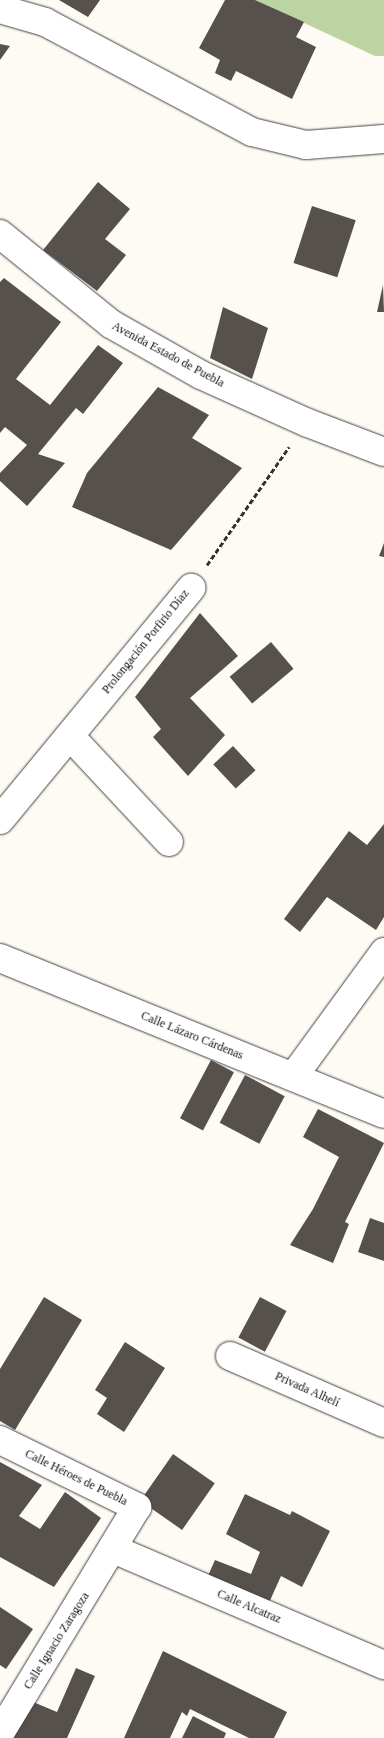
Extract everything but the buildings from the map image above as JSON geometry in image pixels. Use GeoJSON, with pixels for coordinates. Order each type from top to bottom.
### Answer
{"type":"FeatureCollection","features":[{"type":"Feature","properties":{"kind":"street"},"geometry":{"type":"LineString","coordinates":[[0,9],[45,22],[252,132],[306,145],[384,139]]}},
{"type":"Feature","properties":{"kind":"street","name":"Avenida Estado de Puebla"},"geometry":{"type":"LineString","coordinates":[[0,234],[119,329],[201,375],[308,423],[384,452]]}},
{"type":"Feature","properties":{"kind":"street","name":"Prolongación Porfirio Díaz"},"geometry":{"type":"LineString","coordinates":[[0,820],[190,588]]}},
{"type":"Feature","properties":{"kind":"street"},"geometry":{"type":"LineString","coordinates":[[70,736],[169,842]]}},
{"type":"Feature","properties":{"kind":"street"},"geometry":{"type":"LineString","coordinates":[[293,1077],[384,952]]}},
{"type":"Feature","properties":{"kind":"street","name":"Calle Lázaro Cárdenas"},"geometry":{"type":"LineString","coordinates":[[0,958],[384,1114]]}},
{"type":"Feature","properties":{"kind":"street","name":"Privada Alhelí"},"geometry":{"type":"LineString","coordinates":[[230,1356],[384,1423]]}},
{"type":"Feature","properties":{"kind":"street","name":"Calle Héroes de Puebla"},"geometry":{"type":"LineString","coordinates":[[0,1440],[137,1507],[113,1549]]}},
{"type":"Feature","properties":{"kind":"street","name":"Calle Alcatraz"},"geometry":{"type":"LineString","coordinates":[[113,1549],[384,1665]]}},
{"type":"Feature","properties":{"kind":"street","name":"Calle Ignacio Zaragoza"},"geometry":{"type":"LineString","coordinates":[[0,1733],[113,1549]]}},
{"type":"Feature","properties":{"kind":"path","name":"Prolongación Porfirio Díaz"},"geometry":{"type":"LineString","coordinates":[[190,588],[282,456]]}},
{"type":"Feature","properties":{"kind":"green space"},"geometry":{"type":"Polygon","coordinates":[[[255,0],[384,0],[384,56],[375,56],[255,0]]]}}]}
